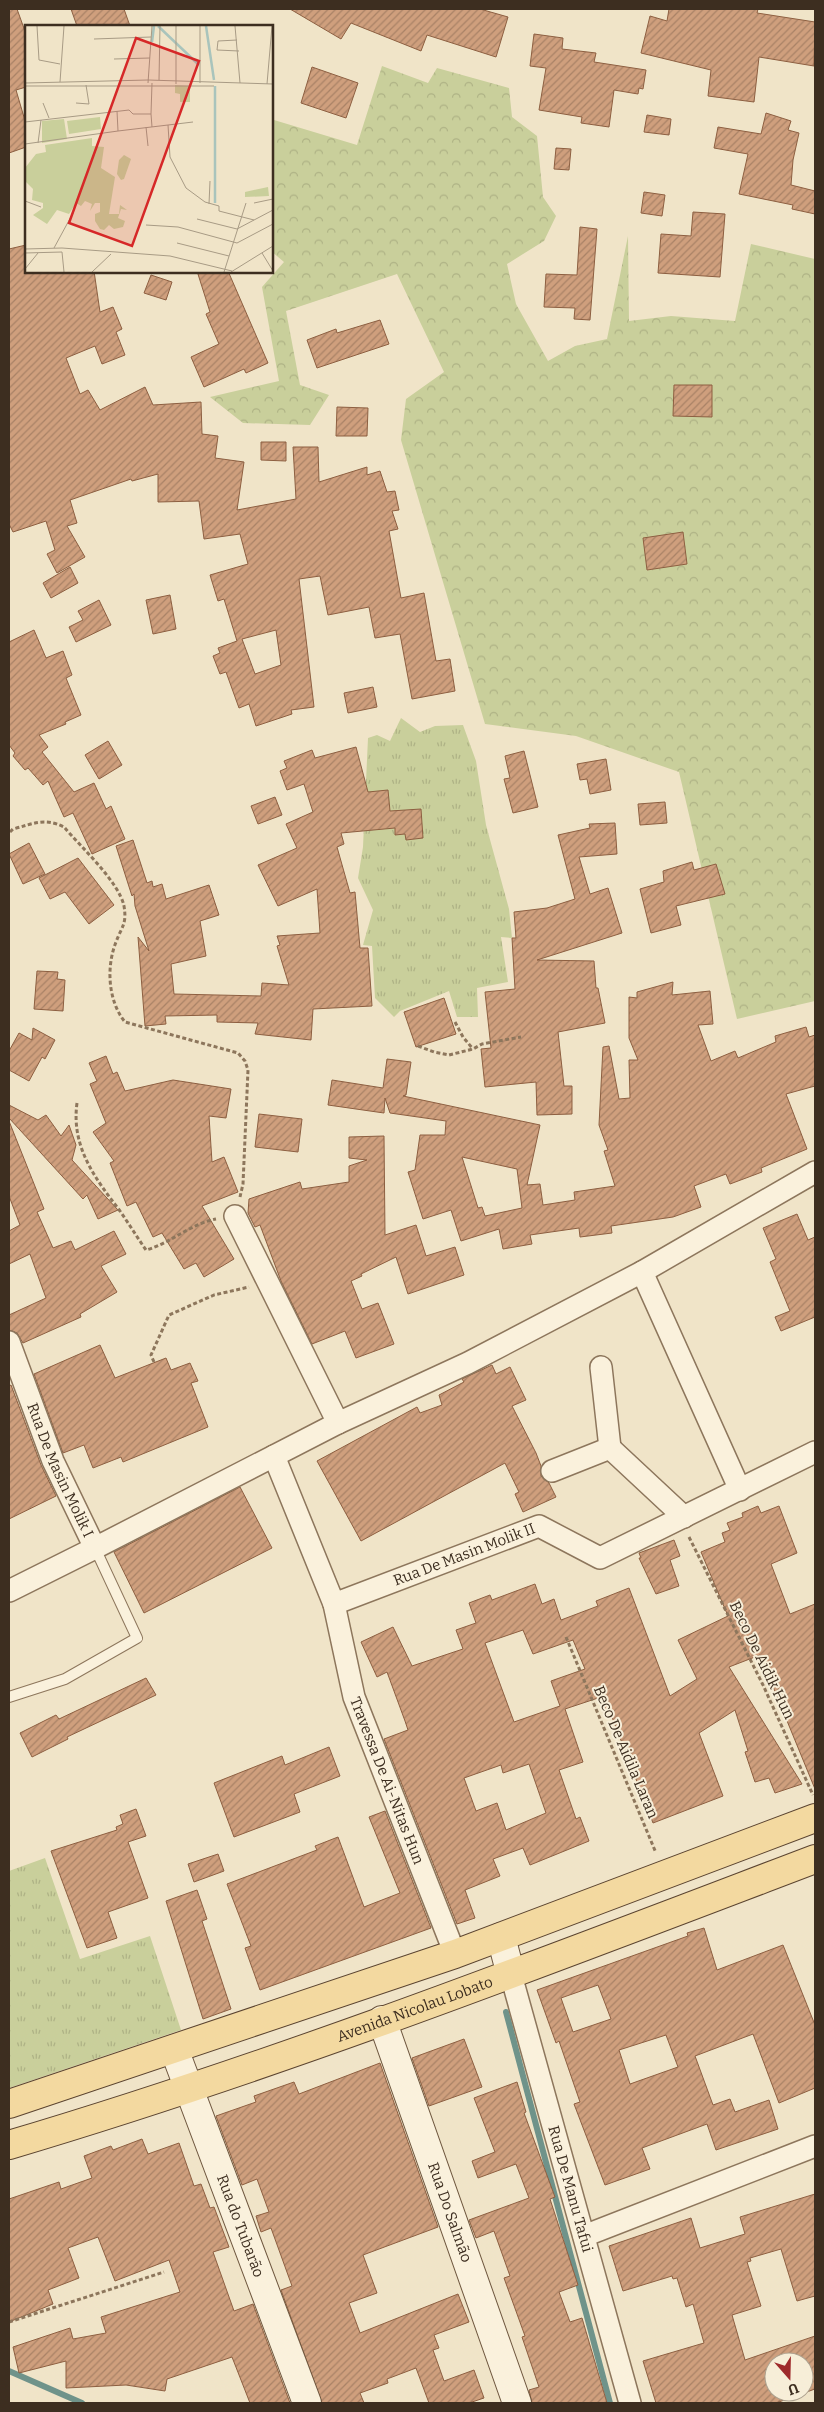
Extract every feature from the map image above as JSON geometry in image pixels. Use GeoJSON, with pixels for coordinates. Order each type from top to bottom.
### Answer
{"type":"FeatureCollection","features":[{"type":"Feature","properties":{"kind":"main road"},"geometry":{"type":"LineString","coordinates":[[9,2104],[455,1954],[815,1818]]}},
{"type":"Feature","properties":{"kind":"main road","name":"Avenida Nicolau Lobato"},"geometry":{"type":"LineString","coordinates":[[9,2145],[188,2090],[511,1974],[815,1859]]}},
{"type":"Feature","properties":{"kind":"street","name":"Rua De Masin Molik I"},"geometry":{"type":"LineString","coordinates":[[9,1342],[53,1461],[95,1548],[338,1423],[468,1363],[642,1272],[815,1172]]}},
{"type":"Feature","properties":{"kind":"street"},"geometry":{"type":"LineString","coordinates":[[235,1216],[338,1423]]}},
{"type":"Feature","properties":{"kind":"street"},"geometry":{"type":"LineString","coordinates":[[642,1272],[740,1490]]}},
{"type":"Feature","properties":{"kind":"street"},"geometry":{"type":"LineString","coordinates":[[601,1367],[610,1448],[685,1524]]}},
{"type":"Feature","properties":{"kind":"street"},"geometry":{"type":"LineString","coordinates":[[552,1471],[610,1448]]}},
{"type":"Feature","properties":{"kind":"street","name":"Rua De Masin Molik II"},"geometry":{"type":"LineString","coordinates":[[334,1604],[539,1526],[600,1558],[685,1524],[740,1490],[815,1452]]}},
{"type":"Feature","properties":{"kind":"street"},"geometry":{"type":"LineString","coordinates":[[274,1456],[334,1604]]}},
{"type":"Feature","properties":{"kind":"street"},"geometry":{"type":"LineString","coordinates":[[9,1591],[95,1548]]}},
{"type":"Feature","properties":{"kind":"street","name":"Travessa De Ai-Nitas Hun"},"geometry":{"type":"LineString","coordinates":[[334,1604],[354,1697],[455,1954]]}},
{"type":"Feature","properties":{"kind":"street"},"geometry":{"type":"LineString","coordinates":[[501,1937],[511,1974]]}},
{"type":"Feature","properties":{"kind":"street","name":"Rua De Manu Tafui"},"geometry":{"type":"LineString","coordinates":[[511,1974],[630,2403]]}},
{"type":"Feature","properties":{"kind":"street","name":"Rua Do Salmão"},"geometry":{"type":"LineString","coordinates":[[382,2020],[517,2403]]}},
{"type":"Feature","properties":{"kind":"street","name":"Rua do Tubarão"},"geometry":{"type":"LineString","coordinates":[[174,2049],[307,2403]]}},
{"type":"Feature","properties":{"kind":"street"},"geometry":{"type":"LineString","coordinates":[[584,2236],[815,2146]]}},
{"type":"Feature","properties":{"kind":"lane"},"geometry":{"type":"LineString","coordinates":[[9,1697],[65,1679],[137,1638],[95,1548]]}},
{"type":"Feature","properties":{"kind":"path"},"geometry":{"type":"LineString","coordinates":[[10,832],[13,829],[45,820],[54,822],[64,827],[110,878],[123,904],[126,923],[116,942],[108,966],[118,1014],[125,1022],[238,1052],[245,1061],[248,1070],[243,1184],[235,1216],[198,1224],[161,1246],[146,1250],[101,1187],[84,1158],[78,1139],[75,1119],[77,1103]]}},
{"type":"Feature","properties":{"kind":"path"},"geometry":{"type":"LineString","coordinates":[[455,1022],[463,1037],[473,1049]]}},
{"type":"Feature","properties":{"kind":"path"},"geometry":{"type":"LineString","coordinates":[[418,1046],[449,1055],[473,1049],[482,1044],[522,1038]]}},
{"type":"Feature","properties":{"kind":"path"},"geometry":{"type":"LineString","coordinates":[[154,1362],[151,1355],[169,1315],[214,1294],[267,1283]]}},
{"type":"Feature","properties":{"kind":"path","name":"Beco De Aidik Hun"},"geometry":{"type":"LineString","coordinates":[[685,1524],[763,1685],[815,1800]]}},
{"type":"Feature","properties":{"kind":"path","name":"Beco De Aidila Laran"},"geometry":{"type":"LineString","coordinates":[[566,1637],[665,1875]]}},
{"type":"Feature","properties":{"kind":"path"},"geometry":{"type":"LineString","coordinates":[[9,2322],[164,2272]]}},
{"type":"Feature","properties":{"kind":"green space"},"geometry":{"type":"Polygon","coordinates":[[[382,66],[428,83],[437,68],[509,88],[512,117],[537,136],[543,197],[556,216],[544,241],[507,264],[516,304],[548,361],[575,346],[607,339],[628,236],[629,321],[671,316],[735,321],[751,244],[815,259],[815,1001],[737,1019],[679,772],[576,736],[485,724],[401,440],[406,399],[444,372],[397,274],[286,311],[300,385],[329,395],[310,425],[243,423],[210,397],[279,381],[262,287],[284,262],[272,252],[272,123],[274,120],[357,145],[382,66]]]}},
{"type":"Feature","properties":{"kind":"green space"},"geometry":{"type":"Polygon","coordinates":[[[401,718],[420,732],[435,726],[463,725],[476,761],[486,825],[509,909],[512,938],[501,937],[508,982],[477,988],[478,1017],[457,1017],[449,991],[400,1011],[394,1017],[375,998],[372,946],[363,945],[373,910],[358,878],[363,847],[368,738],[377,735],[390,741],[401,718]]]}},
{"type":"Feature","properties":{"kind":"green space"},"geometry":{"type":"Polygon","coordinates":[[[45,1858],[80,1959],[150,1936],[181,2030],[9,2088],[9,1871],[45,1858]]]}},
{"type":"Feature","properties":{"kind":"building"},"geometry":{"type":"Polygon","coordinates":[[[9,9],[17,9],[25,31],[25,87],[16,90],[25,121],[25,147],[9,153],[9,9]]]}},
{"type":"Feature","properties":{"kind":"building"},"geometry":{"type":"Polygon","coordinates":[[[71,9],[124,9],[130,25],[77,25],[71,9]]]}},
{"type":"Feature","properties":{"kind":"building"},"geometry":{"type":"Polygon","coordinates":[[[290,9],[480,9],[508,17],[496,57],[427,35],[421,51],[351,23],[341,39],[290,9]]]}},
{"type":"Feature","properties":{"kind":"building"},"geometry":{"type":"Polygon","coordinates":[[[669,9],[758,9],[757,13],[815,22],[814,66],[759,57],[754,102],[708,96],[711,70],[641,53],[650,16],[667,21],[669,9]]]}},
{"type":"Feature","properties":{"kind":"building"},"geometry":{"type":"Polygon","coordinates":[[[534,34],[563,38],[562,49],[596,53],[594,62],[646,70],[643,89],[639,88],[638,94],[614,90],[609,127],[581,123],[582,117],[539,110],[546,68],[530,66],[534,34]]]}},
{"type":"Feature","properties":{"kind":"building"},"geometry":{"type":"Polygon","coordinates":[[[312,67],[358,83],[346,118],[301,103],[312,67]]]}},
{"type":"Feature","properties":{"kind":"building"},"geometry":{"type":"Polygon","coordinates":[[[766,113],[791,121],[788,130],[799,133],[793,160],[791,185],[815,191],[815,214],[792,209],[793,205],[739,194],[748,154],[714,148],[718,127],[761,134],[766,113]]]}},
{"type":"Feature","properties":{"kind":"building"},"geometry":{"type":"Polygon","coordinates":[[[647,115],[671,119],[669,135],[644,132],[647,115]]]}},
{"type":"Feature","properties":{"kind":"building"},"geometry":{"type":"Polygon","coordinates":[[[556,148],[571,149],[569,170],[554,169],[556,148]]]}},
{"type":"Feature","properties":{"kind":"building"},"geometry":{"type":"Polygon","coordinates":[[[644,192],[665,195],[662,216],[641,213],[644,192]]]}},
{"type":"Feature","properties":{"kind":"building"},"geometry":{"type":"Polygon","coordinates":[[[693,212],[725,214],[720,277],[658,273],[661,234],[691,236],[693,212]]]}},
{"type":"Feature","properties":{"kind":"building"},"geometry":{"type":"Polygon","coordinates":[[[580,227],[597,229],[590,320],[574,319],[575,308],[544,307],[546,274],[577,275],[580,227]]]}},
{"type":"Feature","properties":{"kind":"building"},"geometry":{"type":"Polygon","coordinates":[[[25,245],[25,272],[94,272],[100,312],[113,307],[122,329],[116,332],[125,355],[102,364],[95,346],[66,358],[80,394],[88,390],[100,410],[145,387],[153,405],[201,402],[202,434],[218,436],[215,458],[244,462],[237,510],[296,499],[293,447],[318,447],[319,482],[367,467],[367,475],[380,471],[387,492],[395,491],[399,510],[392,511],[398,529],[389,531],[401,598],[424,593],[436,661],[450,659],[455,691],[412,699],[400,634],[375,638],[369,607],[328,615],[320,576],[299,579],[314,707],[291,710],[292,714],[256,726],[249,704],[239,708],[226,672],[220,674],[213,656],[220,653],[218,648],[237,641],[224,599],[218,601],[210,575],[248,564],[240,534],[204,539],[199,501],[158,502],[158,474],[132,481],[131,479],[70,500],[77,523],[67,526],[85,557],[57,573],[47,554],[55,550],[46,521],[13,532],[9,524],[9,249],[25,245]],[[276,630],[242,639],[255,674],[281,665],[276,630]]]}},
{"type":"Feature","properties":{"kind":"building"},"geometry":{"type":"Polygon","coordinates":[[[197,272],[228,272],[268,363],[246,373],[244,369],[204,387],[191,357],[219,344],[206,314],[210,312],[197,272]]]}},
{"type":"Feature","properties":{"kind":"building"},"geometry":{"type":"Polygon","coordinates":[[[151,275],[172,282],[166,300],[144,293],[151,275]]]}},
{"type":"Feature","properties":{"kind":"building"},"geometry":{"type":"Polygon","coordinates":[[[380,320],[389,344],[317,368],[307,340],[336,329],[337,333],[380,320]]]}},
{"type":"Feature","properties":{"kind":"building"},"geometry":{"type":"Polygon","coordinates":[[[674,385],[712,385],[712,417],[673,416],[674,385]]]}},
{"type":"Feature","properties":{"kind":"building"},"geometry":{"type":"Polygon","coordinates":[[[337,407],[368,408],[367,436],[336,436],[337,407]]]}},
{"type":"Feature","properties":{"kind":"building"},"geometry":{"type":"Polygon","coordinates":[[[261,442],[286,442],[286,461],[261,460],[261,442]]]}},
{"type":"Feature","properties":{"kind":"building"},"geometry":{"type":"Polygon","coordinates":[[[683,532],[687,564],[647,570],[643,538],[683,532]]]}},
{"type":"Feature","properties":{"kind":"building"},"geometry":{"type":"Polygon","coordinates":[[[70,567],[78,583],[51,598],[43,583],[70,567]]]}},
{"type":"Feature","properties":{"kind":"building"},"geometry":{"type":"Polygon","coordinates":[[[170,595],[176,629],[153,634],[146,600],[170,595]]]}},
{"type":"Feature","properties":{"kind":"building"},"geometry":{"type":"Polygon","coordinates":[[[99,600],[111,625],[76,642],[69,627],[83,620],[78,611],[99,600]]]}},
{"type":"Feature","properties":{"kind":"building"},"geometry":{"type":"Polygon","coordinates":[[[34,630],[46,658],[63,651],[72,675],[66,678],[81,715],[65,722],[66,724],[39,735],[48,747],[42,752],[74,792],[94,783],[106,809],[111,806],[125,839],[92,854],[73,813],[64,817],[48,781],[43,785],[28,768],[25,770],[13,756],[15,753],[9,745],[9,642],[34,630]]]}},
{"type":"Feature","properties":{"kind":"building"},"geometry":{"type":"Polygon","coordinates":[[[373,687],[377,707],[348,713],[344,693],[373,687]]]}},
{"type":"Feature","properties":{"kind":"building"},"geometry":{"type":"Polygon","coordinates":[[[108,741],[122,765],[99,779],[85,755],[108,741]]]}},
{"type":"Feature","properties":{"kind":"building"},"geometry":{"type":"Polygon","coordinates":[[[356,747],[368,792],[388,790],[390,811],[421,809],[423,838],[406,840],[405,834],[395,835],[395,828],[341,833],[344,844],[337,847],[350,893],[355,892],[360,948],[368,948],[372,1006],[313,1009],[311,1040],[255,1034],[258,1023],[217,1022],[217,1015],[165,1016],[166,1024],[145,1026],[138,937],[149,951],[135,906],[134,894],[132,896],[116,846],[133,840],[147,883],[152,881],[153,887],[162,884],[166,899],[209,885],[219,915],[200,921],[206,956],[171,964],[174,994],[261,996],[262,983],[289,985],[277,946],[280,945],[277,936],[320,933],[317,889],[278,906],[258,865],[297,848],[286,824],[313,812],[304,784],[287,790],[280,771],[287,768],[284,761],[312,750],[315,758],[356,747]]]}},
{"type":"Feature","properties":{"kind":"building"},"geometry":{"type":"Polygon","coordinates":[[[524,751],[538,807],[513,813],[504,779],[510,778],[505,756],[524,751]]]}},
{"type":"Feature","properties":{"kind":"building"},"geometry":{"type":"Polygon","coordinates":[[[606,759],[611,790],[590,794],[587,779],[580,780],[577,764],[606,759]]]}},
{"type":"Feature","properties":{"kind":"building"},"geometry":{"type":"Polygon","coordinates":[[[275,797],[282,815],[258,824],[251,806],[275,797]]]}},
{"type":"Feature","properties":{"kind":"building"},"geometry":{"type":"Polygon","coordinates":[[[665,802],[667,823],[640,825],[638,804],[665,802]]]}},
{"type":"Feature","properties":{"kind":"building"},"geometry":{"type":"Polygon","coordinates":[[[615,823],[617,854],[579,857],[590,894],[608,888],[622,933],[537,960],[594,961],[596,988],[598,988],[605,1023],[558,1032],[564,1086],[572,1086],[572,1114],[537,1115],[536,1082],[485,1087],[481,1049],[491,1048],[485,992],[515,989],[512,938],[516,938],[514,912],[547,908],[575,899],[558,835],[590,828],[589,824],[615,823]]]}},
{"type":"Feature","properties":{"kind":"building"},"geometry":{"type":"Polygon","coordinates":[[[29,843],[45,874],[23,884],[9,854],[29,843]]]}},
{"type":"Feature","properties":{"kind":"building"},"geometry":{"type":"Polygon","coordinates":[[[78,858],[114,905],[89,924],[65,892],[50,899],[39,878],[78,858]]]}},
{"type":"Feature","properties":{"kind":"building"},"geometry":{"type":"Polygon","coordinates":[[[692,862],[694,870],[716,864],[725,894],[676,906],[681,925],[651,933],[640,889],[664,882],[663,871],[692,862]]]}},
{"type":"Feature","properties":{"kind":"building"},"geometry":{"type":"Polygon","coordinates":[[[37,971],[58,972],[57,979],[65,980],[63,1011],[34,1009],[37,971]]]}},
{"type":"Feature","properties":{"kind":"building"},"geometry":{"type":"Polygon","coordinates":[[[673,982],[672,995],[710,991],[713,1024],[698,1025],[711,1061],[735,1051],[738,1058],[776,1042],[775,1036],[806,1027],[809,1037],[815,1035],[815,1086],[786,1094],[807,1149],[761,1168],[762,1172],[730,1184],[726,1174],[694,1186],[701,1207],[673,1217],[611,1226],[612,1233],[580,1237],[579,1228],[530,1235],[532,1244],[503,1249],[499,1229],[461,1241],[451,1210],[423,1219],[408,1172],[415,1170],[420,1135],[445,1135],[446,1121],[390,1113],[385,1098],[384,1113],[328,1105],[332,1080],[383,1088],[387,1059],[411,1062],[406,1095],[403,1096],[540,1125],[527,1185],[540,1184],[543,1205],[575,1200],[574,1192],[615,1186],[604,1151],[608,1150],[599,1125],[603,1047],[609,1046],[619,1099],[630,1098],[629,1060],[638,1060],[629,1038],[629,997],[637,998],[637,992],[673,982]],[[462,1157],[478,1208],[482,1207],[485,1216],[522,1208],[517,1169],[462,1157]]]}},
{"type":"Feature","properties":{"kind":"building"},"geometry":{"type":"Polygon","coordinates":[[[444,998],[456,1034],[416,1047],[404,1012],[444,998]]]}},
{"type":"Feature","properties":{"kind":"building"},"geometry":{"type":"Polygon","coordinates":[[[33,1028],[55,1040],[45,1059],[42,1057],[29,1081],[9,1070],[9,1051],[19,1033],[32,1040],[33,1028]]]}},
{"type":"Feature","properties":{"kind":"building"},"geometry":{"type":"Polygon","coordinates":[[[106,1056],[113,1074],[117,1072],[125,1091],[173,1080],[231,1089],[226,1118],[209,1116],[212,1162],[224,1157],[238,1192],[202,1206],[234,1259],[204,1277],[196,1263],[184,1269],[162,1233],[153,1237],[136,1202],[127,1206],[110,1163],[114,1161],[93,1132],[106,1123],[90,1084],[97,1081],[89,1063],[106,1056]]]}},
{"type":"Feature","properties":{"kind":"building"},"geometry":{"type":"Polygon","coordinates":[[[9,1105],[38,1120],[46,1115],[61,1136],[69,1125],[76,1145],[72,1160],[118,1210],[98,1219],[87,1195],[83,1199],[9,1118],[9,1105]]]}},
{"type":"Feature","properties":{"kind":"building"},"geometry":{"type":"Polygon","coordinates":[[[259,1114],[302,1119],[298,1152],[255,1147],[259,1114]]]}},
{"type":"Feature","properties":{"kind":"building"},"geometry":{"type":"Polygon","coordinates":[[[9,1121],[44,1209],[37,1212],[53,1248],[71,1241],[75,1250],[114,1231],[126,1254],[101,1266],[117,1292],[80,1314],[81,1317],[23,1343],[17,1333],[9,1330],[9,1315],[46,1298],[30,1254],[9,1264],[9,1231],[20,1225],[9,1196],[9,1121]]]}},
{"type":"Feature","properties":{"kind":"building"},"geometry":{"type":"Polygon","coordinates":[[[384,1136],[385,1235],[416,1225],[426,1256],[455,1247],[464,1275],[408,1294],[396,1257],[351,1281],[362,1309],[378,1303],[394,1344],[356,1358],[345,1331],[312,1344],[281,1281],[260,1225],[255,1227],[248,1213],[249,1199],[300,1182],[302,1189],[349,1182],[349,1166],[367,1160],[349,1158],[349,1137],[384,1136]]]}},
{"type":"Feature","properties":{"kind":"building"},"geometry":{"type":"Polygon","coordinates":[[[797,1214],[808,1240],[815,1237],[815,1317],[781,1331],[775,1317],[790,1311],[770,1262],[776,1259],[763,1228],[797,1214]]]}},
{"type":"Feature","properties":{"kind":"building"},"geometry":{"type":"Polygon","coordinates":[[[100,1345],[115,1378],[166,1358],[171,1370],[190,1363],[198,1381],[191,1383],[208,1427],[123,1462],[121,1457],[93,1468],[84,1445],[63,1453],[34,1374],[100,1345]]]}},
{"type":"Feature","properties":{"kind":"building"},"geometry":{"type":"Polygon","coordinates":[[[492,1365],[496,1374],[510,1367],[526,1400],[512,1406],[536,1453],[541,1466],[541,1476],[549,1483],[556,1497],[523,1512],[515,1494],[519,1492],[505,1463],[361,1541],[317,1461],[417,1407],[420,1413],[442,1405],[439,1395],[464,1382],[462,1379],[492,1365]]]}},
{"type":"Feature","properties":{"kind":"building"},"geometry":{"type":"Polygon","coordinates":[[[11,1385],[41,1465],[56,1496],[9,1519],[9,1386],[11,1385]]]}},
{"type":"Feature","properties":{"kind":"building"},"geometry":{"type":"Polygon","coordinates":[[[240,1487],[272,1548],[144,1613],[114,1552],[240,1487]]]}},
{"type":"Feature","properties":{"kind":"building"},"geometry":{"type":"Polygon","coordinates":[[[758,1506],[761,1513],[779,1506],[797,1553],[771,1564],[790,1614],[815,1604],[815,1789],[760,1655],[729,1667],[802,1784],[775,1793],[769,1778],[755,1782],[745,1752],[748,1751],[735,1710],[699,1733],[723,1796],[653,1823],[610,1712],[604,1714],[598,1698],[565,1709],[583,1762],[559,1770],[576,1819],[580,1817],[589,1841],[530,1865],[523,1848],[493,1859],[500,1876],[465,1890],[475,1918],[457,1924],[384,1739],[408,1730],[405,1721],[387,1672],[377,1677],[361,1642],[393,1627],[412,1666],[463,1649],[456,1630],[476,1623],[469,1603],[490,1595],[492,1600],[535,1584],[542,1604],[554,1599],[561,1620],[598,1606],[596,1601],[629,1588],[670,1696],[697,1679],[678,1640],[728,1616],[701,1552],[725,1542],[722,1533],[730,1530],[727,1523],[743,1517],[742,1513],[758,1506]],[[523,1630],[485,1643],[514,1722],[560,1706],[551,1681],[585,1669],[573,1640],[533,1654],[523,1630]],[[529,1764],[503,1773],[501,1765],[464,1778],[476,1811],[497,1803],[506,1830],[546,1813],[529,1764]]]}},
{"type":"Feature","properties":{"kind":"building"},"geometry":{"type":"Polygon","coordinates":[[[674,1540],[680,1556],[670,1560],[679,1586],[656,1594],[639,1558],[641,1558],[639,1553],[674,1540]]]}},
{"type":"Feature","properties":{"kind":"building"},"geometry":{"type":"Polygon","coordinates":[[[146,1678],[156,1695],[67,1737],[68,1739],[32,1757],[20,1733],[56,1715],[59,1719],[146,1678]]]}},
{"type":"Feature","properties":{"kind":"building"},"geometry":{"type":"Polygon","coordinates":[[[329,1747],[340,1776],[294,1794],[300,1812],[234,1837],[214,1783],[282,1756],[285,1765],[329,1747]]]}},
{"type":"Feature","properties":{"kind":"building"},"geometry":{"type":"Polygon","coordinates":[[[136,1809],[146,1836],[128,1842],[148,1898],[108,1912],[117,1938],[87,1948],[51,1851],[117,1830],[116,1827],[123,1824],[120,1815],[136,1809]]]}},
{"type":"Feature","properties":{"kind":"building"},"geometry":{"type":"Polygon","coordinates":[[[385,1811],[431,1928],[260,1990],[245,1948],[251,1946],[227,1884],[317,1850],[315,1846],[338,1837],[364,1907],[400,1893],[369,1817],[385,1811]]]}},
{"type":"Feature","properties":{"kind":"building"},"geometry":{"type":"Polygon","coordinates":[[[218,1854],[224,1871],[194,1882],[188,1864],[218,1854]]]}},
{"type":"Feature","properties":{"kind":"building"},"geometry":{"type":"Polygon","coordinates":[[[197,1890],[207,1919],[202,1921],[231,2009],[203,2019],[166,1901],[197,1890]]]}},
{"type":"Feature","properties":{"kind":"building"},"geometry":{"type":"Polygon","coordinates":[[[704,1928],[717,1970],[783,1945],[815,2025],[815,2088],[779,2103],[753,2034],[695,2056],[713,2105],[730,2099],[735,2112],[769,2100],[778,2129],[716,2150],[707,2124],[642,2148],[650,2169],[605,2185],[574,2104],[580,2102],[559,2041],[556,2043],[537,1990],[688,1936],[687,1933],[704,1928]],[[598,1985],[561,1998],[573,2032],[611,2019],[598,1985]],[[666,2035],[619,2050],[630,2084],[678,2067],[666,2035]]]}},
{"type":"Feature","properties":{"kind":"building"},"geometry":{"type":"Polygon","coordinates":[[[464,2039],[482,2087],[429,2106],[412,2058],[464,2039]]]}},
{"type":"Feature","properties":{"kind":"building"},"geometry":{"type":"Polygon","coordinates":[[[380,2063],[438,2227],[363,2255],[377,2293],[349,2303],[360,2333],[458,2294],[469,2322],[434,2335],[439,2348],[433,2350],[444,2381],[474,2370],[484,2398],[469,2403],[429,2403],[416,2368],[387,2379],[388,2383],[360,2393],[364,2403],[322,2403],[281,2290],[292,2286],[271,2228],[261,2232],[256,2216],[269,2212],[257,2179],[242,2185],[216,2116],[256,2102],[254,2096],[294,2082],[299,2094],[380,2063]]]}},
{"type":"Feature","properties":{"kind":"building"},"geometry":{"type":"Polygon","coordinates":[[[517,2082],[526,2112],[524,2113],[555,2197],[550,2199],[578,2285],[559,2292],[570,2322],[582,2318],[607,2403],[532,2403],[529,2390],[539,2387],[522,2337],[525,2336],[504,2278],[510,2276],[494,2231],[476,2238],[469,2220],[529,2198],[516,2164],[478,2178],[472,2161],[495,2152],[474,2098],[517,2082]]]}},
{"type":"Feature","properties":{"kind":"building"},"geometry":{"type":"Polygon","coordinates":[[[142,2139],[148,2154],[179,2143],[194,2186],[201,2184],[210,2208],[214,2207],[229,2247],[213,2252],[234,2311],[253,2304],[290,2403],[250,2403],[232,2357],[167,2379],[165,2391],[126,2385],[66,2388],[66,2361],[19,2373],[13,2347],[70,2328],[73,2339],[106,2333],[101,2317],[180,2292],[169,2260],[115,2281],[98,2237],[68,2248],[79,2278],[48,2290],[53,2304],[9,2322],[9,2199],[59,2182],[61,2189],[92,2178],[84,2156],[111,2146],[113,2150],[142,2139]]]}},
{"type":"Feature","properties":{"kind":"building"},"geometry":{"type":"Polygon","coordinates":[[[815,2194],[815,2296],[797,2301],[781,2249],[750,2258],[751,2261],[747,2262],[761,2306],[732,2315],[745,2360],[764,2353],[764,2402],[779,2402],[656,2403],[643,2361],[704,2343],[693,2304],[686,2307],[677,2278],[673,2279],[672,2276],[623,2291],[609,2246],[691,2218],[700,2248],[745,2234],[740,2217],[815,2194]]]}},
{"type":"Feature","properties":{"kind":"building"},"geometry":{"type":"Polygon","coordinates":[[[815,2336],[815,2389],[814,2352],[768,2352],[815,2336]]]}},
{"type":"Feature","properties":{"kind":"waterway"},"geometry":{"type":"LineString","coordinates":[[506,2012],[610,2403]]}},
{"type":"Feature","properties":{"kind":"waterway"},"geometry":{"type":"LineString","coordinates":[[9,2371],[82,2403]]}}]}
